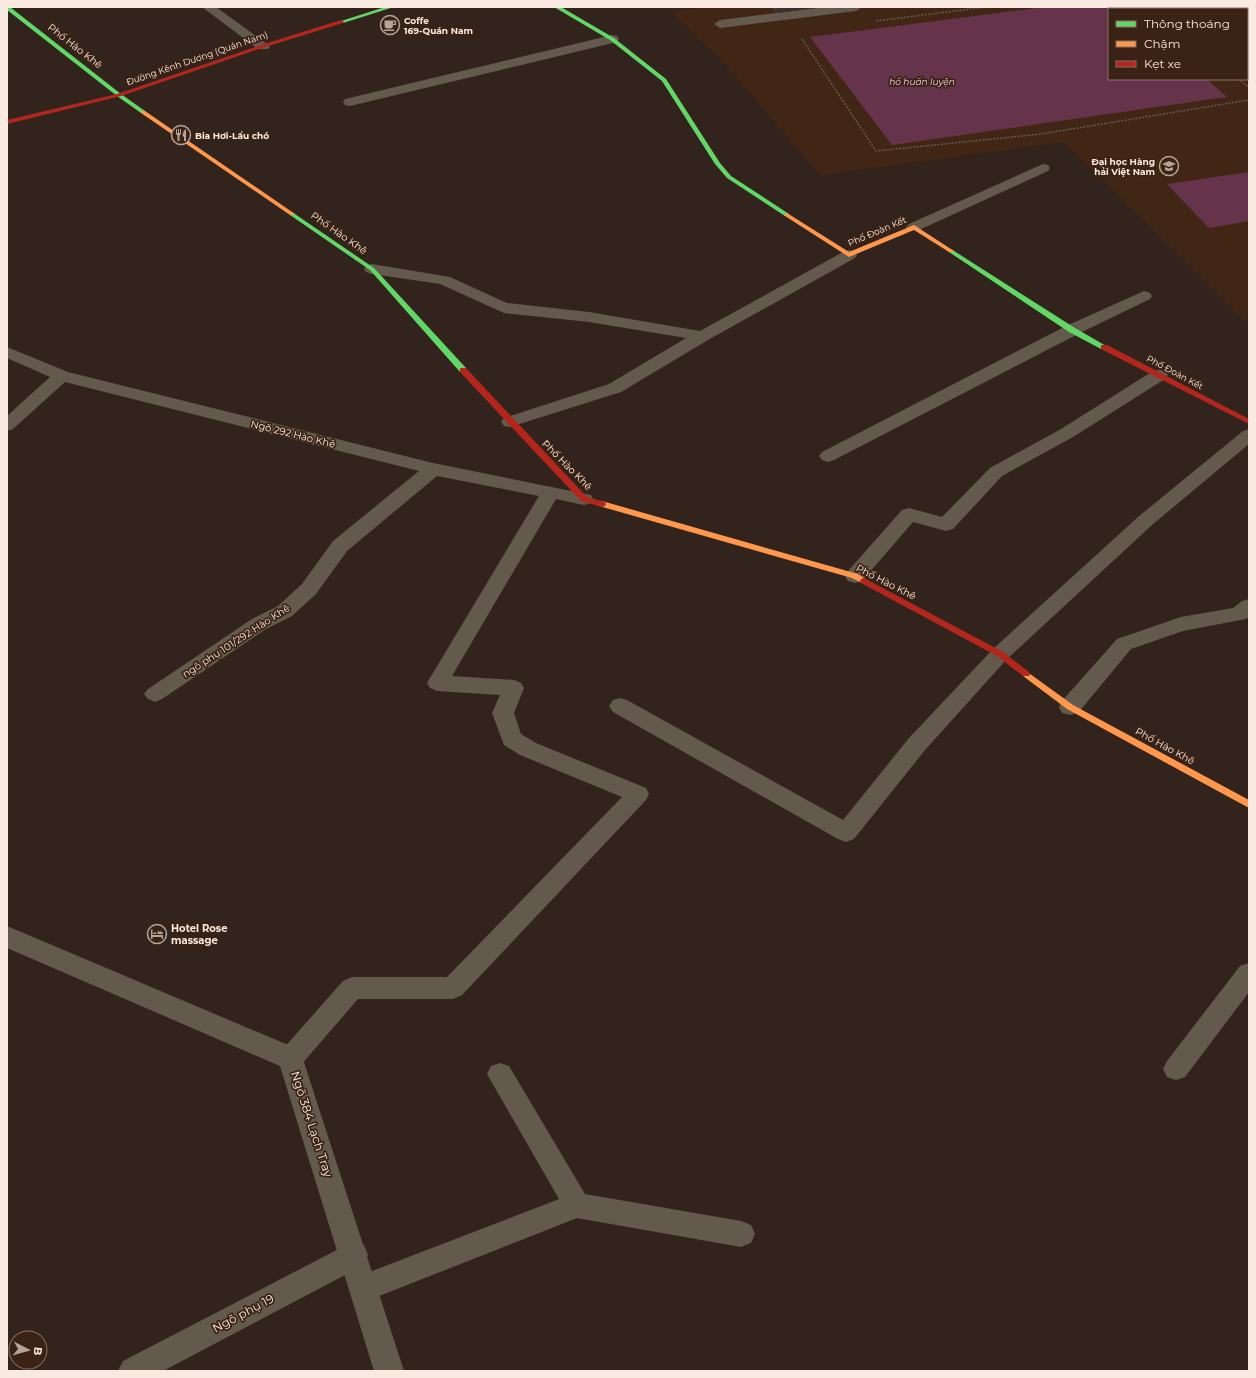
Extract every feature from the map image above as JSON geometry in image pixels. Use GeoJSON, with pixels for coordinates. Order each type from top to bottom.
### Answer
{"type":"FeatureCollection","features":[{"type":"Feature","properties":{"kind":"street","name":"Phố Hào Khê"},"geometry":{"type":"LineString","coordinates":[[7,7],[119,95],[372,269],[510,422],[584,499],[855,576],[1000,654],[1070,707],[1249,804]]}},
{"type":"Feature","properties":{"kind":"street","name":"Đường Kênh Dương (Quán Nam)"},"geometry":{"type":"LineString","coordinates":[[7,122],[119,95],[263,46],[391,7]]}},
{"type":"Feature","properties":{"kind":"street","name":"Phố Đoàn Kết"},"geometry":{"type":"LineString","coordinates":[[557,7],[612,39],[664,80],[718,164],[729,177],[849,255],[914,227],[1072,330],[1249,422]]}},
{"type":"Feature","properties":{"kind":"street","name":"Ngõ 384 Lạch Tray"},"geometry":{"type":"LineString","coordinates":[[7,937],[291,1058],[354,1255],[389,1371]]}},
{"type":"Feature","properties":{"kind":"lane"},"geometry":{"type":"LineString","coordinates":[[208,7],[263,46]]}},
{"type":"Feature","properties":{"kind":"lane"},"geometry":{"type":"LineString","coordinates":[[720,24],[856,7]]}},
{"type":"Feature","properties":{"kind":"lane"},"geometry":{"type":"LineString","coordinates":[[350,102],[612,39]]}},
{"type":"Feature","properties":{"kind":"lane"},"geometry":{"type":"LineString","coordinates":[[914,227],[1043,168]]}},
{"type":"Feature","properties":{"kind":"lane"},"geometry":{"type":"LineString","coordinates":[[510,422],[615,388],[702,336],[849,255]]}},
{"type":"Feature","properties":{"kind":"lane"},"geometry":{"type":"LineString","coordinates":[[372,269],[444,280],[504,308],[589,317],[702,336]]}},
{"type":"Feature","properties":{"kind":"lane"},"geometry":{"type":"LineString","coordinates":[[828,456],[1072,330],[1144,296]]}},
{"type":"Feature","properties":{"kind":"lane","name":"Ngõ 292 Hào Khê"},"geometry":{"type":"LineString","coordinates":[[7,352],[62,376],[433,469],[584,499]]}},
{"type":"Feature","properties":{"kind":"lane"},"geometry":{"type":"LineString","coordinates":[[855,576],[909,514],[946,525],[996,472],[1067,433],[1159,375]]}},
{"type":"Feature","properties":{"kind":"lane"},"geometry":{"type":"LineString","coordinates":[[7,425],[62,376]]}},
{"type":"Feature","properties":{"kind":"lane"},"geometry":{"type":"LineString","coordinates":[[620,706],[846,832],[917,744],[1000,654],[1145,521],[1249,434]]}},
{"type":"Feature","properties":{"kind":"lane","name":"ngõ phụ 101/292 Hào Khê"},"geometry":{"type":"LineString","coordinates":[[156,694],[259,624],[285,611],[309,589],[340,546],[433,469]]}},
{"type":"Feature","properties":{"kind":"lane"},"geometry":{"type":"LineString","coordinates":[[291,1058],[352,988],[453,988],[638,794],[528,749],[512,739],[503,713],[514,688],[437,683],[551,492]]}},
{"type":"Feature","properties":{"kind":"lane"},"geometry":{"type":"LineString","coordinates":[[1070,707],[1124,644],[1181,624],[1239,614],[1249,606]]}},
{"type":"Feature","properties":{"kind":"lane"},"geometry":{"type":"LineString","coordinates":[[1176,1069],[1249,974]]}},
{"type":"Feature","properties":{"kind":"lane"},"geometry":{"type":"LineString","coordinates":[[500,1074],[577,1205]]}},
{"type":"Feature","properties":{"kind":"lane"},"geometry":{"type":"LineString","coordinates":[[364,1288],[577,1205],[741,1234]]}},
{"type":"Feature","properties":{"kind":"lane","name":"Ngõ phụ 19"},"geometry":{"type":"LineString","coordinates":[[133,1371],[354,1255]]}},
{"type":"Feature","properties":{"kind":"path"},"geometry":{"type":"LineString","coordinates":[[876,21],[986,7]]}},
{"type":"Feature","properties":{"kind":"path"},"geometry":{"type":"LineString","coordinates":[[802,38],[876,152],[1041,134],[1249,100]]}},
{"type":"Feature","properties":{"kind":"path"},"geometry":{"type":"LineString","coordinates":[[1239,80],[1249,88]]}},
{"type":"Feature","properties":{"kind":"shaded area","name":"Đại học Hàng hải Việt Nam"},"geometry":{"type":"Polygon","coordinates":[[[710,7],[1249,7],[1249,325],[1064,142],[820,175],[719,57],[670,12],[710,7]]]}},
{"type":"Feature","properties":{"kind":"water","name":"hồ huấn luyện"},"geometry":{"type":"Polygon","coordinates":[[[1045,7],[1129,7],[1130,8],[1108,8],[1108,80],[1208,80],[1227,97],[892,145],[810,37],[1045,7]]]}},
{"type":"Feature","properties":{"kind":"water"},"geometry":{"type":"Polygon","coordinates":[[[1249,172],[1249,221],[1209,228],[1167,184],[1249,172]]]}},
{"type":"Feature","properties":{"kind":"traffic: fast"},"geometry":{"type":"LineString","coordinates":[[7,7],[119,95],[143,112]]}},
{"type":"Feature","properties":{"kind":"traffic: fast"},"geometry":{"type":"LineString","coordinates":[[341,22],[391,7]]}},
{"type":"Feature","properties":{"kind":"traffic: fast"},"geometry":{"type":"LineString","coordinates":[[557,7],[612,39],[664,80],[718,164],[729,177],[787,215]]}},
{"type":"Feature","properties":{"kind":"traffic: fast"},"geometry":{"type":"LineString","coordinates":[[292,214],[372,269],[463,370]]}},
{"type":"Feature","properties":{"kind":"traffic: fast"},"geometry":{"type":"LineString","coordinates":[[951,251],[1072,330],[1104,347]]}},
{"type":"Feature","properties":{"kind":"traffic: slow"},"geometry":{"type":"LineString","coordinates":[[143,112],[292,214]]}},
{"type":"Feature","properties":{"kind":"traffic: slow"},"geometry":{"type":"LineString","coordinates":[[787,215],[849,255],[914,227],[951,251]]}},
{"type":"Feature","properties":{"kind":"traffic: slow"},"geometry":{"type":"LineString","coordinates":[[602,504],[855,576],[864,581]]}},
{"type":"Feature","properties":{"kind":"traffic: slow"},"geometry":{"type":"LineString","coordinates":[[1026,674],[1070,707],[1249,804]]}},
{"type":"Feature","properties":{"kind":"traffic: jam"},"geometry":{"type":"LineString","coordinates":[[7,122],[119,95],[263,46],[341,22]]}},
{"type":"Feature","properties":{"kind":"traffic: jam"},"geometry":{"type":"LineString","coordinates":[[1104,347],[1249,422]]}},
{"type":"Feature","properties":{"kind":"traffic: jam"},"geometry":{"type":"LineString","coordinates":[[463,370],[584,499],[602,504]]}},
{"type":"Feature","properties":{"kind":"traffic: jam"},"geometry":{"type":"LineString","coordinates":[[864,581],[1000,654],[1026,674]]}},
{"type":"Feature","properties":{"kind":"place","name":"Coffe 169-Quán Nam"},"geometry":{"type":"Point","coordinates":[390,25]}},
{"type":"Feature","properties":{"kind":"place","name":"Bia Hơi-Lẩu chó"},"geometry":{"type":"Point","coordinates":[181,135]}},
{"type":"Feature","properties":{"kind":"place","name":"Đại học Hàng hải Việt Nam"},"geometry":{"type":"Point","coordinates":[1169,166]}},
{"type":"Feature","properties":{"kind":"place","name":"Hotel Rose massage"},"geometry":{"type":"Point","coordinates":[157,934]}}]}
